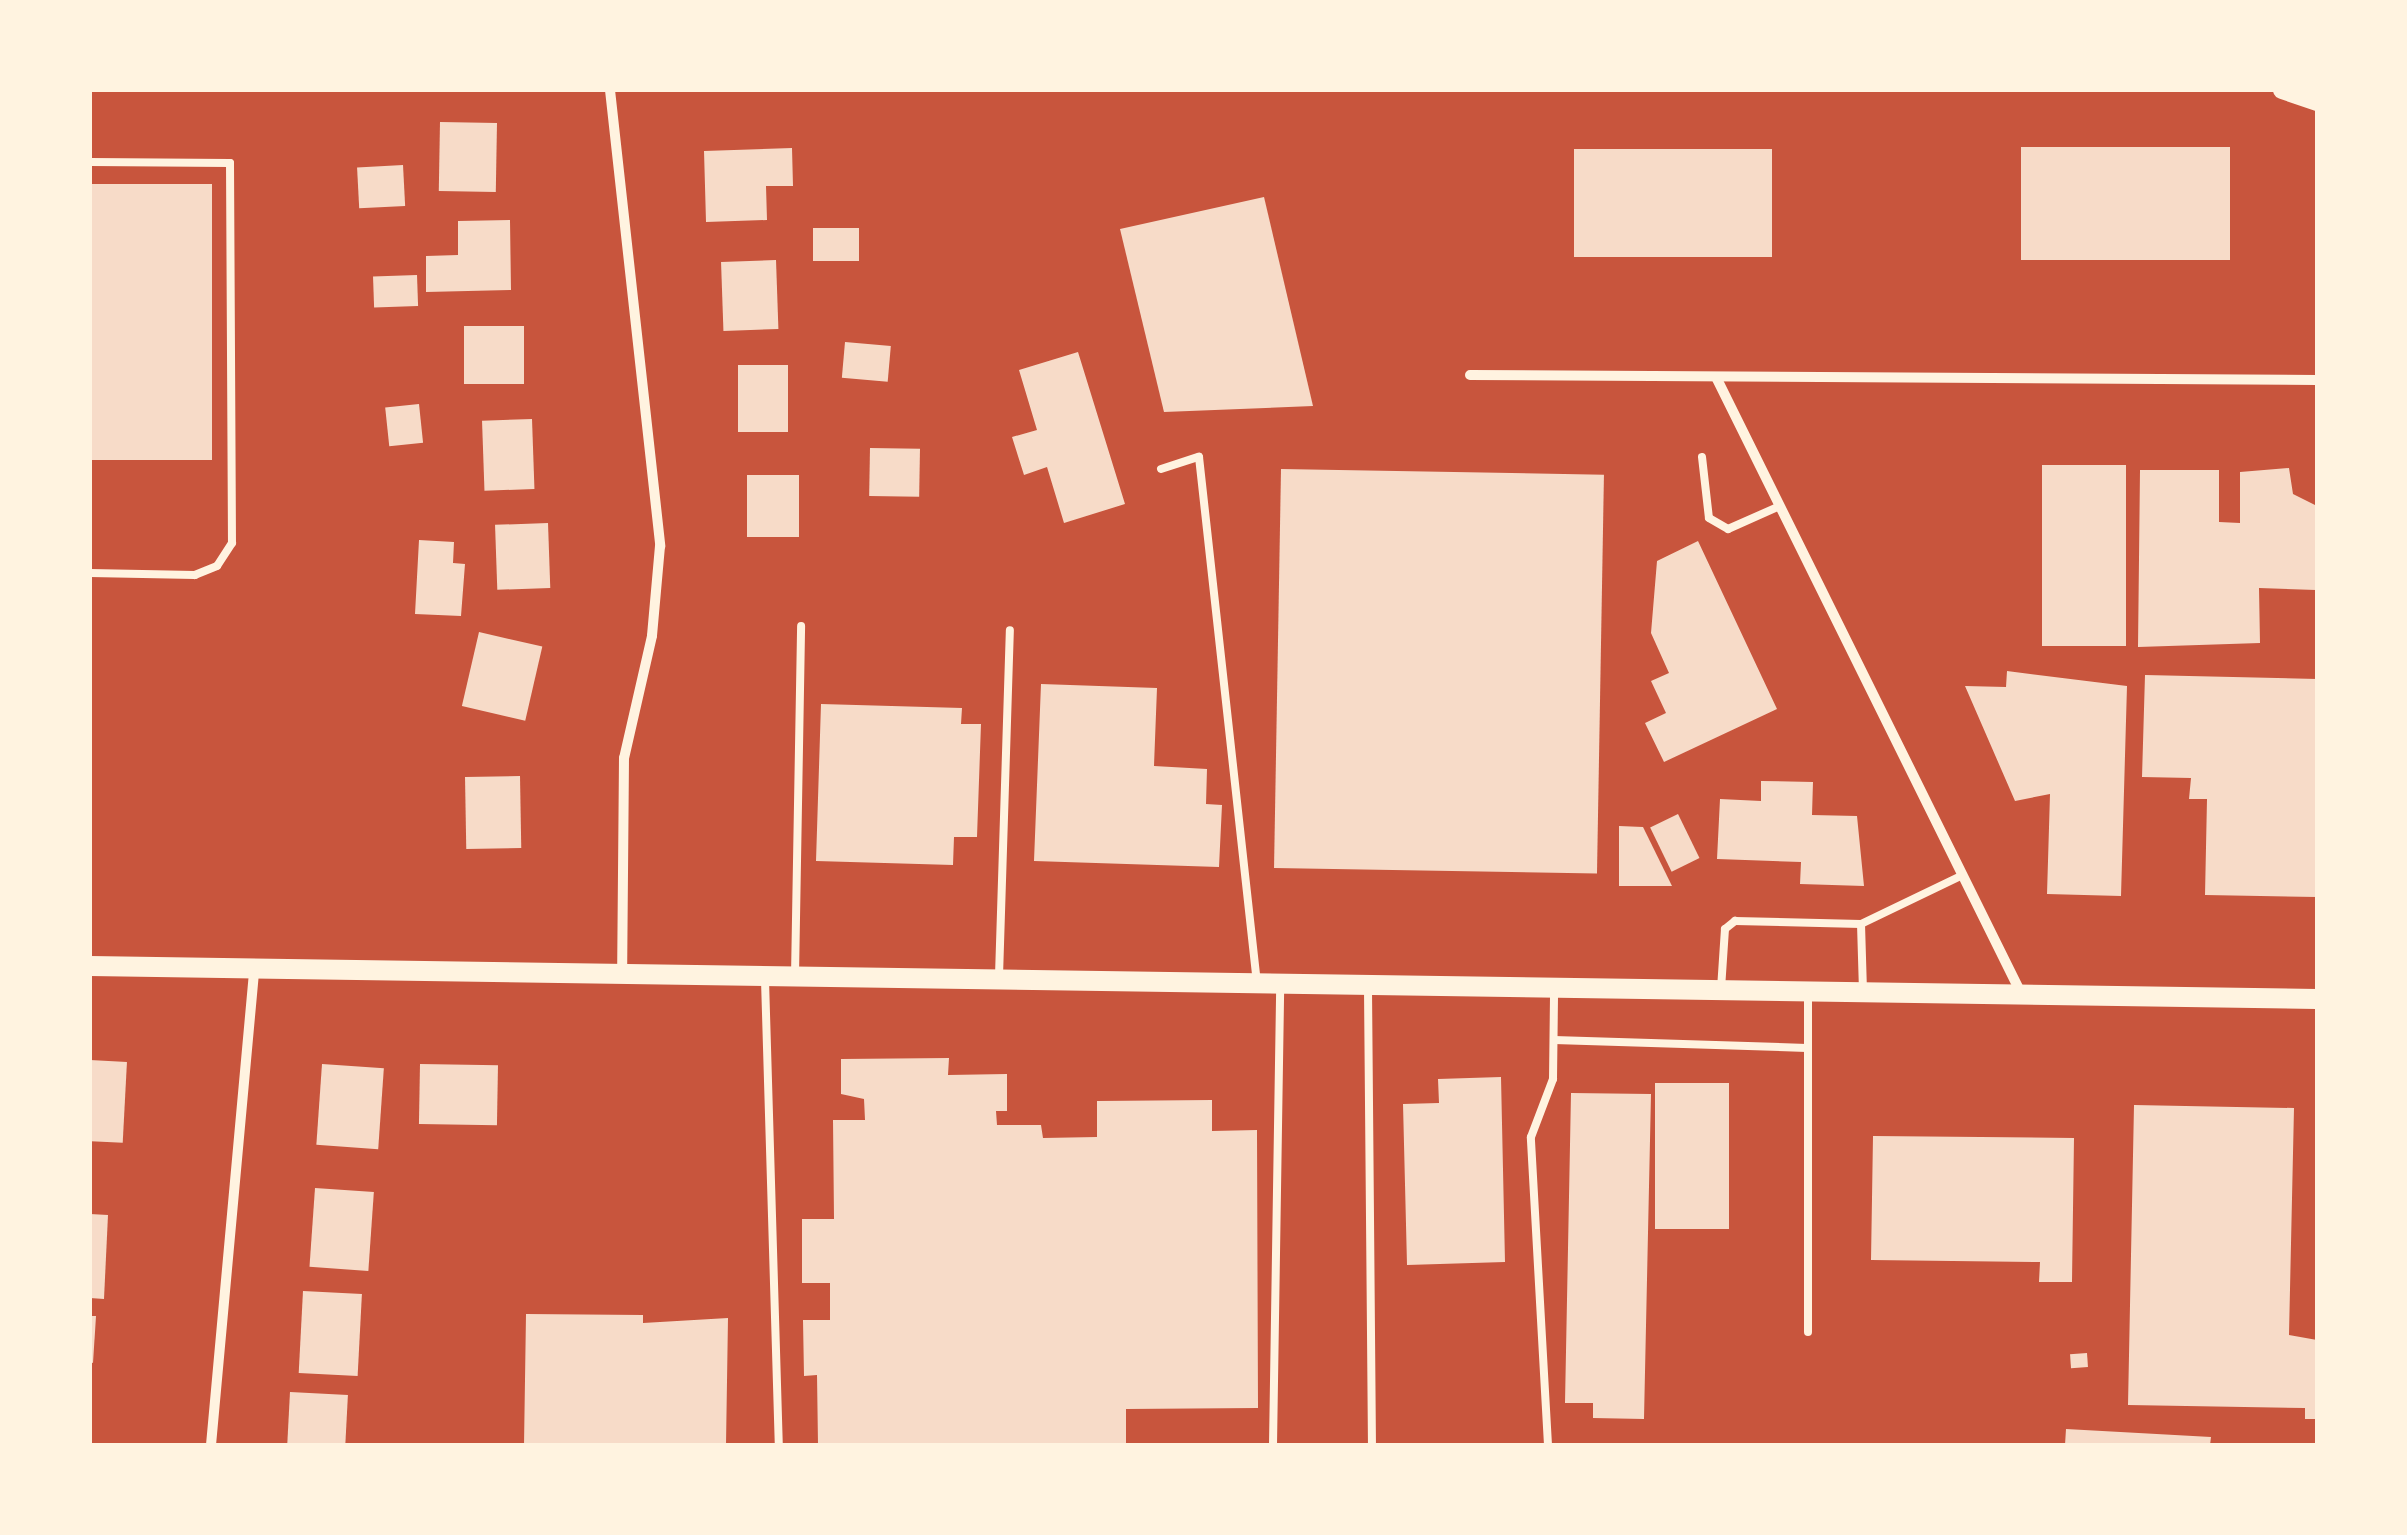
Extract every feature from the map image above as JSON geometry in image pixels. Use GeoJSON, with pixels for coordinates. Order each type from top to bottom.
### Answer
{"type":"FeatureCollection","features":[{"type":"Feature","properties":{"kind":"main road"},"geometry":{"type":"LineString","coordinates":[[90,966],[254,973],[765,975],[2317,999]]}},
{"type":"Feature","properties":{"kind":"street"},"geometry":{"type":"LineString","coordinates":[[610,90],[660,546],[652,636],[624,758],[622,974]]}},
{"type":"Feature","properties":{"kind":"street"},"geometry":{"type":"LineString","coordinates":[[2282,90],[2317,102]]}},
{"type":"Feature","properties":{"kind":"street"},"geometry":{"type":"LineString","coordinates":[[1470,375],[2317,380]]}},
{"type":"Feature","properties":{"kind":"street"},"geometry":{"type":"LineString","coordinates":[[1716,377],[2021,994]]}},
{"type":"Feature","properties":{"kind":"street"},"geometry":{"type":"LineString","coordinates":[[211,1445],[254,973]]}},
{"type":"Feature","properties":{"kind":"lane"},"geometry":{"type":"LineString","coordinates":[[90,162],[230,164],[232,543],[217,566],[195,575],[90,573]]}},
{"type":"Feature","properties":{"kind":"lane"},"geometry":{"type":"LineString","coordinates":[[1161,469],[1200,457],[1258,982]]}},
{"type":"Feature","properties":{"kind":"lane"},"geometry":{"type":"LineString","coordinates":[[1702,457],[1708,518],[1728,530],[1780,506]]}},
{"type":"Feature","properties":{"kind":"lane"},"geometry":{"type":"LineString","coordinates":[[795,976],[802,626]]}},
{"type":"Feature","properties":{"kind":"lane"},"geometry":{"type":"LineString","coordinates":[[998,979],[1010,630]]}},
{"type":"Feature","properties":{"kind":"lane"},"geometry":{"type":"LineString","coordinates":[[1722,989],[1725,929],[1735,921],[1861,924],[1963,876]]}},
{"type":"Feature","properties":{"kind":"lane"},"geometry":{"type":"LineString","coordinates":[[1861,924],[1863,991]]}},
{"type":"Feature","properties":{"kind":"lane"},"geometry":{"type":"LineString","coordinates":[[765,975],[779,1445]]}},
{"type":"Feature","properties":{"kind":"lane"},"geometry":{"type":"LineString","coordinates":[[1273,1445],[1280,983]]}},
{"type":"Feature","properties":{"kind":"lane"},"geometry":{"type":"LineString","coordinates":[[1368,984],[1372,1445]]}},
{"type":"Feature","properties":{"kind":"lane"},"geometry":{"type":"LineString","coordinates":[[1548,1445],[1531,1137],[1553,1080],[1554,987]]}},
{"type":"Feature","properties":{"kind":"lane"},"geometry":{"type":"LineString","coordinates":[[1808,991],[1808,1332]]}},
{"type":"Feature","properties":{"kind":"lane"},"geometry":{"type":"LineString","coordinates":[[1554,1040],[1808,1048]]}},
{"type":"Feature","properties":{"kind":"building"},"geometry":{"type":"Polygon","coordinates":[[[440,122],[497,123],[496,192],[439,191],[440,122]]]}},
{"type":"Feature","properties":{"kind":"building"},"geometry":{"type":"Polygon","coordinates":[[[2021,147],[2230,147],[2230,260],[2021,260],[2021,147]]]}},
{"type":"Feature","properties":{"kind":"building"},"geometry":{"type":"Polygon","coordinates":[[[792,148],[793,186],[766,186],[767,220],[706,222],[704,151],[792,148]]]}},
{"type":"Feature","properties":{"kind":"building"},"geometry":{"type":"Polygon","coordinates":[[[1574,149],[1772,149],[1772,257],[1574,257],[1574,149]]]}},
{"type":"Feature","properties":{"kind":"building"},"geometry":{"type":"Polygon","coordinates":[[[403,165],[405,206],[359,208],[357,167],[403,165]]]}},
{"type":"Feature","properties":{"kind":"building"},"geometry":{"type":"Polygon","coordinates":[[[90,184],[212,184],[212,460],[90,460],[90,184]]]}},
{"type":"Feature","properties":{"kind":"building"},"geometry":{"type":"Polygon","coordinates":[[[1264,197],[1313,406],[1164,412],[1120,229],[1264,197]]]}},
{"type":"Feature","properties":{"kind":"building"},"geometry":{"type":"Polygon","coordinates":[[[510,220],[511,290],[426,292],[426,256],[458,255],[458,221],[510,220]]]}},
{"type":"Feature","properties":{"kind":"building"},"geometry":{"type":"Polygon","coordinates":[[[813,228],[859,228],[859,261],[813,261],[813,228]]]}},
{"type":"Feature","properties":{"kind":"building"},"geometry":{"type":"Polygon","coordinates":[[[776,260],[778,329],[723,331],[721,262],[776,260]]]}},
{"type":"Feature","properties":{"kind":"building"},"geometry":{"type":"Polygon","coordinates":[[[417,275],[418,306],[374,308],[373,277],[417,275]]]}},
{"type":"Feature","properties":{"kind":"building"},"geometry":{"type":"Polygon","coordinates":[[[464,326],[524,326],[524,384],[464,384],[464,326]]]}},
{"type":"Feature","properties":{"kind":"building"},"geometry":{"type":"Polygon","coordinates":[[[845,342],[891,346],[888,382],[842,378],[845,342]]]}},
{"type":"Feature","properties":{"kind":"building"},"geometry":{"type":"Polygon","coordinates":[[[1078,352],[1125,504],[1064,523],[1047,467],[1024,475],[1012,437],[1037,430],[1019,370],[1078,352]]]}},
{"type":"Feature","properties":{"kind":"building"},"geometry":{"type":"Polygon","coordinates":[[[738,365],[788,365],[788,432],[738,432],[738,365]]]}},
{"type":"Feature","properties":{"kind":"building"},"geometry":{"type":"Polygon","coordinates":[[[419,404],[423,443],[389,446],[385,408],[419,404]]]}},
{"type":"Feature","properties":{"kind":"building"},"geometry":{"type":"Polygon","coordinates":[[[532,419],[534,489],[484,491],[482,421],[532,419]]]}},
{"type":"Feature","properties":{"kind":"building"},"geometry":{"type":"Polygon","coordinates":[[[870,448],[920,449],[919,497],[869,496],[870,448]]]}},
{"type":"Feature","properties":{"kind":"building"},"geometry":{"type":"Polygon","coordinates":[[[2042,465],[2126,465],[2126,646],[2042,646],[2042,465]]]}},
{"type":"Feature","properties":{"kind":"building"},"geometry":{"type":"Polygon","coordinates":[[[2289,468],[2293,494],[2317,506],[2316,590],[2259,588],[2260,643],[2138,647],[2140,470],[2219,470],[2219,522],[2240,523],[2240,472],[2289,468]]]}},
{"type":"Feature","properties":{"kind":"building"},"geometry":{"type":"Polygon","coordinates":[[[1281,469],[1604,475],[1597,874],[1274,868],[1281,469]]]}},
{"type":"Feature","properties":{"kind":"building"},"geometry":{"type":"Polygon","coordinates":[[[747,475],[799,475],[799,537],[747,537],[747,475]]]}},
{"type":"Feature","properties":{"kind":"building"},"geometry":{"type":"Polygon","coordinates":[[[548,523],[550,588],[497,590],[495,525],[548,523]]]}},
{"type":"Feature","properties":{"kind":"building"},"geometry":{"type":"Polygon","coordinates":[[[419,540],[454,542],[453,563],[465,564],[461,616],[415,614],[419,540]]]}},
{"type":"Feature","properties":{"kind":"building"},"geometry":{"type":"Polygon","coordinates":[[[1698,541],[1777,709],[1664,762],[1645,723],[1666,713],[1651,681],[1669,673],[1651,633],[1657,561],[1698,541]]]}},
{"type":"Feature","properties":{"kind":"building"},"geometry":{"type":"Polygon","coordinates":[[[479,632],[542,647],[525,721],[462,706],[479,632]]]}},
{"type":"Feature","properties":{"kind":"building"},"geometry":{"type":"Polygon","coordinates":[[[2007,671],[2127,686],[2121,896],[2047,894],[2050,794],[2015,801],[1965,686],[2006,687],[2007,671]]]}},
{"type":"Feature","properties":{"kind":"building"},"geometry":{"type":"Polygon","coordinates":[[[2145,675],[2317,679],[2317,897],[2205,895],[2207,799],[2189,799],[2191,778],[2142,777],[2145,675]]]}},
{"type":"Feature","properties":{"kind":"building"},"geometry":{"type":"Polygon","coordinates":[[[1041,684],[1157,688],[1154,766],[1207,769],[1206,804],[1222,805],[1219,867],[1034,861],[1041,684]]]}},
{"type":"Feature","properties":{"kind":"building"},"geometry":{"type":"Polygon","coordinates":[[[821,704],[962,708],[961,724],[981,724],[977,837],[954,837],[953,865],[816,861],[821,704]]]}},
{"type":"Feature","properties":{"kind":"building"},"geometry":{"type":"Polygon","coordinates":[[[520,776],[521,848],[466,849],[465,777],[520,776]]]}},
{"type":"Feature","properties":{"kind":"building"},"geometry":{"type":"Polygon","coordinates":[[[1761,781],[1813,782],[1812,815],[1857,816],[1864,886],[1800,884],[1801,862],[1717,859],[1720,799],[1761,801],[1761,781]]]}},
{"type":"Feature","properties":{"kind":"building"},"geometry":{"type":"Polygon","coordinates":[[[1678,814],[1699,858],[1672,872],[1650,828],[1678,814]]]}},
{"type":"Feature","properties":{"kind":"building"},"geometry":{"type":"Polygon","coordinates":[[[1619,826],[1643,827],[1672,886],[1619,886],[1619,826]]]}},
{"type":"Feature","properties":{"kind":"building"},"geometry":{"type":"Polygon","coordinates":[[[949,1058],[948,1075],[1007,1074],[1007,1111],[996,1111],[997,1125],[1041,1125],[1043,1138],[1097,1137],[1097,1101],[1212,1100],[1212,1131],[1257,1130],[1258,1408],[1126,1409],[1126,1445],[818,1445],[817,1375],[804,1376],[803,1320],[830,1320],[830,1283],[802,1283],[802,1219],[834,1219],[833,1120],[865,1120],[864,1099],[841,1094],[841,1059],[949,1058]]]}},
{"type":"Feature","properties":{"kind":"building"},"geometry":{"type":"Polygon","coordinates":[[[90,1060],[127,1062],[123,1143],[90,1141],[90,1060]]]}},
{"type":"Feature","properties":{"kind":"building"},"geometry":{"type":"Polygon","coordinates":[[[322,1064],[384,1068],[378,1149],[316,1145],[322,1064]]]}},
{"type":"Feature","properties":{"kind":"building"},"geometry":{"type":"Polygon","coordinates":[[[420,1064],[498,1065],[497,1125],[419,1124],[420,1064]]]}},
{"type":"Feature","properties":{"kind":"building"},"geometry":{"type":"Polygon","coordinates":[[[1501,1077],[1505,1262],[1407,1265],[1403,1104],[1439,1103],[1438,1079],[1501,1077]]]}},
{"type":"Feature","properties":{"kind":"building"},"geometry":{"type":"Polygon","coordinates":[[[1655,1083],[1729,1083],[1729,1229],[1655,1229],[1655,1083]]]}},
{"type":"Feature","properties":{"kind":"building"},"geometry":{"type":"Polygon","coordinates":[[[1571,1093],[1651,1094],[1644,1419],[1593,1418],[1593,1403],[1565,1403],[1571,1093]]]}},
{"type":"Feature","properties":{"kind":"building"},"geometry":{"type":"Polygon","coordinates":[[[2134,1105],[2294,1108],[2289,1335],[2317,1340],[2317,1419],[2305,1419],[2305,1408],[2128,1405],[2134,1105]]]}},
{"type":"Feature","properties":{"kind":"building"},"geometry":{"type":"Polygon","coordinates":[[[1873,1136],[2074,1138],[2072,1282],[2039,1282],[2040,1262],[1871,1260],[1873,1136]]]}},
{"type":"Feature","properties":{"kind":"building"},"geometry":{"type":"Polygon","coordinates":[[[315,1188],[374,1192],[368,1271],[309,1267],[315,1188]]]}},
{"type":"Feature","properties":{"kind":"building"},"geometry":{"type":"Polygon","coordinates":[[[90,1214],[108,1215],[104,1299],[90,1298],[90,1214]]]}},
{"type":"Feature","properties":{"kind":"building"},"geometry":{"type":"Polygon","coordinates":[[[303,1291],[362,1294],[358,1376],[299,1373],[303,1291]]]}},
{"type":"Feature","properties":{"kind":"building"},"geometry":{"type":"Polygon","coordinates":[[[526,1314],[643,1315],[643,1323],[728,1318],[726,1445],[524,1445],[526,1314]]]}},
{"type":"Feature","properties":{"kind":"building"},"geometry":{"type":"Polygon","coordinates":[[[90,1316],[96,1316],[93,1363],[90,1362],[90,1316]]]}},
{"type":"Feature","properties":{"kind":"building"},"geometry":{"type":"Polygon","coordinates":[[[2087,1353],[2088,1367],[2071,1368],[2070,1354],[2087,1353]]]}},
{"type":"Feature","properties":{"kind":"building"},"geometry":{"type":"Polygon","coordinates":[[[290,1392],[348,1395],[345,1445],[287,1445],[290,1392]]]}},
{"type":"Feature","properties":{"kind":"building"},"geometry":{"type":"Polygon","coordinates":[[[2066,1429],[2211,1437],[2210,1445],[2065,1445],[2066,1429]]]}}]}
